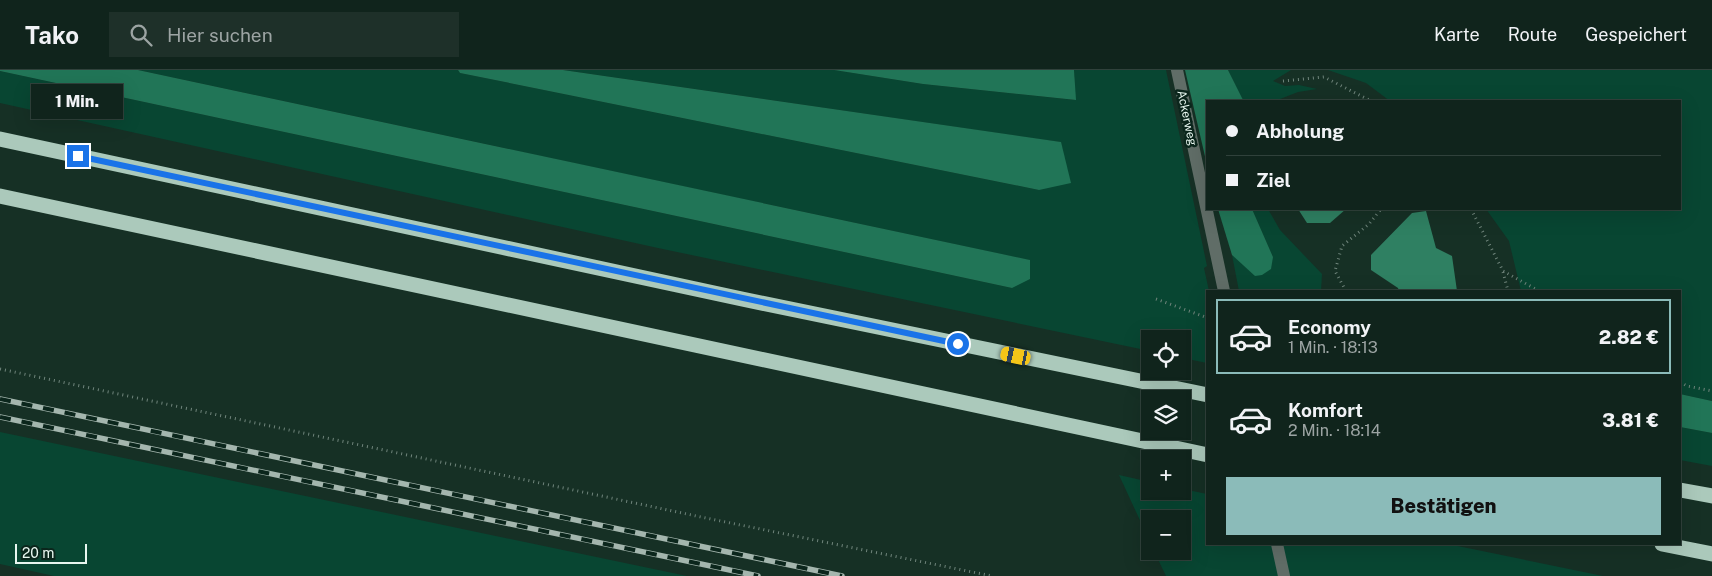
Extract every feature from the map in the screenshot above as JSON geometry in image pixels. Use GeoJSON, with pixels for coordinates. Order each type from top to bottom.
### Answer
{"type":"FeatureCollection","features":[{"type":"Feature","properties":{"kind":"highway"},"geometry":{"type":"LineString","coordinates":[[0,139],[761,303],[1206,395]]}},
{"type":"Feature","properties":{"kind":"highway"},"geometry":{"type":"LineString","coordinates":[[0,196],[1206,455]]}},
{"type":"Feature","properties":{"kind":"highway"},"geometry":{"type":"LineString","coordinates":[[1681,490],[1712,496]]}},
{"type":"Feature","properties":{"kind":"highway"},"geometry":{"type":"LineString","coordinates":[[1667,545],[1712,554]]}},
{"type":"Feature","properties":{"kind":"lane","name":"Ackerweg"},"geometry":{"type":"LineString","coordinates":[[1177,70],[1206,207]]}},
{"type":"Feature","properties":{"kind":"lane","name":"Ackerweg"},"geometry":{"type":"LineString","coordinates":[[1207,210],[1223,287]]}},
{"type":"Feature","properties":{"kind":"lane"},"geometry":{"type":"LineString","coordinates":[[1277,545],[1284,576]]}},
{"type":"Feature","properties":{"kind":"path"},"geometry":{"type":"LineString","coordinates":[[1283,81],[1324,77],[1370,100]]}},
{"type":"Feature","properties":{"kind":"path"},"geometry":{"type":"LineString","coordinates":[[1345,290],[1334,271],[1342,246],[1368,224],[1380,210]]}},
{"type":"Feature","properties":{"kind":"path"},"geometry":{"type":"LineString","coordinates":[[1472,210],[1503,272],[1508,290]]}},
{"type":"Feature","properties":{"kind":"path"},"geometry":{"type":"LineString","coordinates":[[1503,272],[1537,290]]}},
{"type":"Feature","properties":{"kind":"path"},"geometry":{"type":"LineString","coordinates":[[1156,299],[1206,317]]}},
{"type":"Feature","properties":{"kind":"path"},"geometry":{"type":"LineString","coordinates":[[0,369],[701,517],[992,576]]}},
{"type":"Feature","properties":{"kind":"path"},"geometry":{"type":"LineString","coordinates":[[1681,383],[1687,386],[1712,391]]}},
{"type":"Feature","properties":{"kind":"shaded area"},"geometry":{"type":"Polygon","coordinates":[[[0,70],[138,70],[1030,260],[1030,279],[1012,288],[0,70]]]}},
{"type":"Feature","properties":{"kind":"shaded area"},"geometry":{"type":"Polygon","coordinates":[[[138,70],[458,70],[460,73],[1039,190],[1060,142],[563,70],[834,70],[923,84],[1075,100],[1074,70],[1166,70],[1207,266],[1204,268],[1209,290],[1206,290],[1206,363],[1191,360],[1191,330],[1141,330],[1141,349],[658,248],[0,103],[0,71],[1012,288],[1029,260],[138,70]]]}},
{"type":"Feature","properties":{"kind":"shaded area"},"geometry":{"type":"Polygon","coordinates":[[[458,70],[563,70],[1061,142],[1071,183],[1039,190],[460,73],[458,70]]]}},
{"type":"Feature","properties":{"kind":"shaded area"},"geometry":{"type":"Polygon","coordinates":[[[834,70],[1074,70],[1076,100],[923,84],[834,70]]]}},
{"type":"Feature","properties":{"kind":"shaded area"},"geometry":{"type":"Polygon","coordinates":[[[1185,70],[1228,70],[1243,100],[1206,100],[1206,161],[1185,70]]]}},
{"type":"Feature","properties":{"kind":"shaded area"},"geometry":{"type":"Polygon","coordinates":[[[1228,70],[1291,70],[1273,81],[1285,86],[1299,85],[1317,89],[1298,92],[1278,100],[1243,100],[1228,70]]]}},
{"type":"Feature","properties":{"kind":"shaded area"},"geometry":{"type":"Polygon","coordinates":[[[1328,70],[1712,70],[1712,401],[1681,394],[1681,290],[1521,290],[1509,241],[1487,210],[1681,210],[1681,100],[1389,100],[1366,83],[1328,70]]]}},
{"type":"Feature","properties":{"kind":"shaded area"},"geometry":{"type":"Polygon","coordinates":[[[1218,210],[1252,210],[1273,257],[1271,269],[1262,275],[1255,276],[1232,255],[1218,210]]]}},
{"type":"Feature","properties":{"kind":"shaded area"},"geometry":{"type":"Polygon","coordinates":[[[1252,210],[1269,210],[1280,230],[1322,274],[1321,290],[1239,290],[1232,255],[1255,275],[1273,257],[1252,210]]]}},
{"type":"Feature","properties":{"kind":"shaded area"},"geometry":{"type":"Polygon","coordinates":[[[1299,210],[1345,210],[1330,223],[1307,223],[1299,210]]]}},
{"type":"Feature","properties":{"kind":"shaded area"},"geometry":{"type":"Polygon","coordinates":[[[1426,211],[1436,248],[1452,256],[1457,290],[1399,290],[1371,270],[1371,255],[1412,213],[1426,211]]]}},
{"type":"Feature","properties":{"kind":"shaded area"},"geometry":{"type":"Polygon","coordinates":[[[1681,394],[1712,401],[1712,433],[1681,427],[1681,394]]]}},
{"type":"Feature","properties":{"kind":"shaded area"},"geometry":{"type":"Polygon","coordinates":[[[1681,427],[1712,433],[1712,466],[1681,460],[1681,427]]]}},
{"type":"Feature","properties":{"kind":"shaded area"},"geometry":{"type":"Polygon","coordinates":[[[0,432],[687,576],[54,576],[0,564],[0,432]]]}},
{"type":"Feature","properties":{"kind":"shaded area"},"geometry":{"type":"Polygon","coordinates":[[[1119,475],[1141,480],[1141,500],[1191,500],[1191,491],[1206,494],[1206,545],[1453,545],[1603,576],[1166,576],[1158,560],[1191,560],[1191,510],[1141,510],[1141,523],[1119,475]]]}},
{"type":"Feature","properties":{"kind":"railway"},"geometry":{"type":"LineString","coordinates":[[0,399],[842,576]]}},
{"type":"Feature","properties":{"kind":"railway"},"geometry":{"type":"LineString","coordinates":[[0,417],[758,576]]}},
{"type":"Feature","properties":{"kind":"route"},"geometry":{"type":"LineString","coordinates":[[78,156],[958,344]]}}]}
